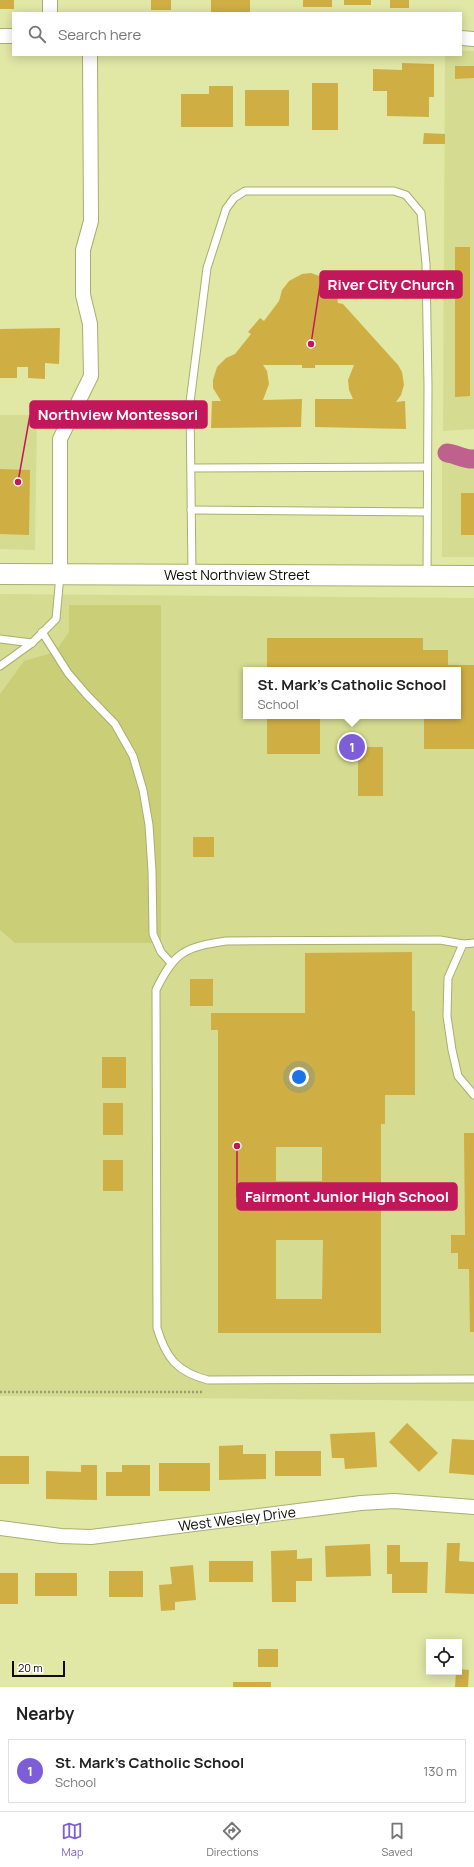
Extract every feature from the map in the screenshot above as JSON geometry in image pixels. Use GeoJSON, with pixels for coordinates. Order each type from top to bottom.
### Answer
{"type":"FeatureCollection","features":[{"type":"Feature","properties":{"kind":"street"},"geometry":{"type":"LineString","coordinates":[[50,0],[50,12]]}},
{"type":"Feature","properties":{"kind":"street"},"geometry":{"type":"LineString","coordinates":[[0,36],[12,36]]}},
{"type":"Feature","properties":{"kind":"street"},"geometry":{"type":"LineString","coordinates":[[462,38],[474,38]]}},
{"type":"Feature","properties":{"kind":"street"},"geometry":{"type":"LineString","coordinates":[[60,574],[60,439],[91,376],[90,324],[83,296],[83,250],[91,221],[90,56]]}},
{"type":"Feature","properties":{"kind":"street","name":"West Northview Street"},"geometry":{"type":"LineString","coordinates":[[0,574],[474,576]]}},
{"type":"Feature","properties":{"kind":"street","name":"West Wesley Drive"},"geometry":{"type":"LineString","coordinates":[[0,1528],[61,1536],[91,1537],[361,1503],[394,1501],[474,1507]]}},
{"type":"Feature","properties":{"kind":"lane"},"geometry":{"type":"LineString","coordinates":[[192,574],[190,402],[207,268],[226,209],[234,198],[245,191],[394,191],[406,195],[421,214],[426,264],[428,387],[427,575]]}},
{"type":"Feature","properties":{"kind":"lane"},"geometry":{"type":"LineString","coordinates":[[191,468],[427,468]]}},
{"type":"Feature","properties":{"kind":"lane"},"geometry":{"type":"LineString","coordinates":[[191,510],[427,512]]}},
{"type":"Feature","properties":{"kind":"lane"},"geometry":{"type":"LineString","coordinates":[[0,666],[32,643],[56,619],[60,574]]}},
{"type":"Feature","properties":{"kind":"lane"},"geometry":{"type":"LineString","coordinates":[[42,632],[68,673],[115,724],[133,756],[143,790],[149,825],[152,871],[153,934],[161,952],[171,963]]}},
{"type":"Feature","properties":{"kind":"lane"},"geometry":{"type":"LineString","coordinates":[[0,639],[32,643]]}},
{"type":"Feature","properties":{"kind":"lane"},"geometry":{"type":"LineString","coordinates":[[474,943],[463,944],[440,940],[226,941],[197,945],[179,955],[171,963],[166,969],[156,990],[157,1328],[163,1348],[177,1366],[191,1376],[208,1380],[474,1379]]}},
{"type":"Feature","properties":{"kind":"lane"},"geometry":{"type":"LineString","coordinates":[[463,944],[448,978],[447,1016],[452,1050],[458,1076],[474,1095]]}},
{"type":"Feature","properties":{"kind":"path"},"geometry":{"type":"LineString","coordinates":[[0,1392],[203,1392]]}},
{"type":"Feature","properties":{"kind":"shaded area"},"geometry":{"type":"Polygon","coordinates":[[[462,51],[474,51],[474,429],[443,431],[445,56],[462,56],[462,51]]]}},
{"type":"Feature","properties":{"kind":"shaded area"},"geometry":{"type":"Polygon","coordinates":[[[0,415],[37,415],[35,550],[0,549],[0,415]]]}},
{"type":"Feature","properties":{"kind":"shaded area"},"geometry":{"type":"Polygon","coordinates":[[[442,459],[467,467],[474,466],[474,557],[442,557],[442,459]]]}},
{"type":"Feature","properties":{"kind":"shaded area"},"geometry":{"type":"Polygon","coordinates":[[[0,594],[474,598],[474,1401],[0,1396],[0,594]]]}},
{"type":"Feature","properties":{"kind":"shaded area"},"geometry":{"type":"Polygon","coordinates":[[[69,605],[161,605],[161,943],[15,943],[0,930],[0,694],[24,661],[55,652],[69,632],[69,605]]]}},
{"type":"Feature","properties":{"kind":"building"},"geometry":{"type":"Polygon","coordinates":[[[0,0],[14,0],[14,9],[0,9],[0,0]]]}},
{"type":"Feature","properties":{"kind":"building"},"geometry":{"type":"Polygon","coordinates":[[[151,0],[171,0],[171,10],[151,10],[151,0]]]}},
{"type":"Feature","properties":{"kind":"building"},"geometry":{"type":"Polygon","coordinates":[[[211,0],[250,0],[250,12],[211,12],[211,0]]]}},
{"type":"Feature","properties":{"kind":"building"},"geometry":{"type":"Polygon","coordinates":[[[303,0],[332,0],[332,7],[303,7],[303,0]]]}},
{"type":"Feature","properties":{"kind":"building"},"geometry":{"type":"Polygon","coordinates":[[[344,0],[371,0],[371,5],[344,5],[344,0]]]}},
{"type":"Feature","properties":{"kind":"building"},"geometry":{"type":"Polygon","coordinates":[[[390,0],[409,0],[409,8],[390,8],[390,0]]]}},
{"type":"Feature","properties":{"kind":"building"},"geometry":{"type":"Polygon","coordinates":[[[402,63],[434,64],[434,97],[429,97],[429,117],[387,116],[387,91],[373,91],[373,69],[402,70],[402,63]]]}},
{"type":"Feature","properties":{"kind":"building"},"geometry":{"type":"Polygon","coordinates":[[[455,66],[474,66],[474,78],[455,79],[455,66]]]}},
{"type":"Feature","properties":{"kind":"building"},"geometry":{"type":"Polygon","coordinates":[[[312,83],[338,83],[338,130],[312,130],[312,83]]]}},
{"type":"Feature","properties":{"kind":"building"},"geometry":{"type":"Polygon","coordinates":[[[209,86],[233,86],[233,127],[181,127],[181,94],[209,94],[209,86]]]}},
{"type":"Feature","properties":{"kind":"building"},"geometry":{"type":"Polygon","coordinates":[[[245,90],[289,90],[289,126],[245,126],[245,90]]]}},
{"type":"Feature","properties":{"kind":"building"},"geometry":{"type":"Polygon","coordinates":[[[424,133],[445,134],[445,144],[423,144],[424,133]]]}},
{"type":"Feature","properties":{"kind":"building"},"geometry":{"type":"Polygon","coordinates":[[[455,247],[470,247],[470,396],[455,397],[455,247]]]}},
{"type":"Feature","properties":{"kind":"building"},"geometry":{"type":"Polygon","coordinates":[[[311,273],[325,278],[330,283],[336,290],[338,303],[343,304],[398,365],[402,372],[404,385],[401,395],[396,402],[405,401],[406,429],[315,427],[315,399],[353,399],[349,390],[348,380],[354,365],[315,365],[315,368],[302,368],[302,365],[263,365],[267,371],[269,384],[263,400],[302,399],[301,427],[211,428],[212,401],[221,401],[213,388],[213,380],[217,367],[226,358],[235,354],[251,334],[248,332],[260,318],[264,321],[279,301],[282,290],[289,281],[302,274],[311,273]]]}},
{"type":"Feature","properties":{"kind":"building"},"geometry":{"type":"Polygon","coordinates":[[[60,328],[59,364],[45,363],[45,379],[28,378],[28,367],[17,367],[17,378],[0,378],[0,329],[60,328]]]}},
{"type":"Feature","properties":{"kind":"building"},"geometry":{"type":"Polygon","coordinates":[[[0,469],[30,470],[29,535],[0,534],[0,469]]]}},
{"type":"Feature","properties":{"kind":"building"},"geometry":{"type":"Polygon","coordinates":[[[461,493],[474,493],[474,535],[461,535],[461,493]]]}},
{"type":"Feature","properties":{"kind":"building"},"geometry":{"type":"Polygon","coordinates":[[[267,638],[423,638],[423,650],[448,650],[448,665],[474,665],[474,749],[424,749],[424,719],[461,719],[461,667],[267,667],[267,638]]]}},
{"type":"Feature","properties":{"kind":"building"},"geometry":{"type":"Polygon","coordinates":[[[267,719],[320,719],[320,754],[267,754],[267,719]]]}},
{"type":"Feature","properties":{"kind":"building"},"geometry":{"type":"Polygon","coordinates":[[[358,747],[383,747],[383,796],[358,796],[358,747]]]}},
{"type":"Feature","properties":{"kind":"building"},"geometry":{"type":"Polygon","coordinates":[[[193,837],[214,837],[214,857],[193,857],[193,837]]]}},
{"type":"Feature","properties":{"kind":"building"},"geometry":{"type":"Polygon","coordinates":[[[412,952],[412,1011],[415,1011],[415,1095],[385,1095],[385,1124],[381,1124],[381,1333],[218,1333],[218,1030],[211,1030],[211,1013],[305,1013],[305,953],[412,952]],[[276,1147],[276,1181],[322,1181],[322,1147],[276,1147]],[[276,1240],[276,1299],[322,1299],[323,1240],[276,1240]]]}},
{"type":"Feature","properties":{"kind":"building"},"geometry":{"type":"Polygon","coordinates":[[[190,979],[213,979],[213,1006],[190,1006],[190,979]]]}},
{"type":"Feature","properties":{"kind":"building"},"geometry":{"type":"Polygon","coordinates":[[[102,1057],[126,1057],[126,1088],[102,1088],[102,1057]]]}},
{"type":"Feature","properties":{"kind":"building"},"geometry":{"type":"Polygon","coordinates":[[[103,1103],[123,1103],[123,1135],[103,1135],[103,1103]]]}},
{"type":"Feature","properties":{"kind":"building"},"geometry":{"type":"Polygon","coordinates":[[[464,1133],[474,1133],[474,1332],[470,1332],[469,1269],[458,1269],[458,1253],[451,1253],[451,1235],[465,1235],[464,1133]]]}},
{"type":"Feature","properties":{"kind":"building"},"geometry":{"type":"Polygon","coordinates":[[[103,1160],[123,1160],[123,1191],[103,1191],[103,1160]]]}},
{"type":"Feature","properties":{"kind":"building"},"geometry":{"type":"Polygon","coordinates":[[[407,1423],[438,1453],[419,1472],[389,1442],[407,1423]]]}},
{"type":"Feature","properties":{"kind":"building"},"geometry":{"type":"Polygon","coordinates":[[[375,1432],[377,1467],[345,1469],[344,1458],[332,1458],[330,1434],[375,1432]]]}},
{"type":"Feature","properties":{"kind":"building"},"geometry":{"type":"Polygon","coordinates":[[[452,1439],[474,1440],[474,1475],[449,1473],[452,1439]]]}},
{"type":"Feature","properties":{"kind":"building"},"geometry":{"type":"Polygon","coordinates":[[[243,1445],[243,1454],[266,1454],[266,1479],[219,1480],[219,1446],[243,1445]]]}},
{"type":"Feature","properties":{"kind":"building"},"geometry":{"type":"Polygon","coordinates":[[[275,1451],[321,1451],[321,1476],[275,1476],[275,1451]]]}},
{"type":"Feature","properties":{"kind":"building"},"geometry":{"type":"Polygon","coordinates":[[[0,1456],[29,1456],[29,1484],[0,1484],[0,1456]]]}},
{"type":"Feature","properties":{"kind":"building"},"geometry":{"type":"Polygon","coordinates":[[[159,1463],[210,1463],[210,1491],[159,1491],[159,1463]]]}},
{"type":"Feature","properties":{"kind":"building"},"geometry":{"type":"Polygon","coordinates":[[[81,1465],[97,1465],[97,1500],[46,1499],[46,1471],[81,1472],[81,1465]]]}},
{"type":"Feature","properties":{"kind":"building"},"geometry":{"type":"Polygon","coordinates":[[[122,1465],[150,1465],[150,1496],[106,1496],[106,1472],[122,1472],[122,1465]]]}},
{"type":"Feature","properties":{"kind":"building"},"geometry":{"type":"Polygon","coordinates":[[[447,1543],[460,1543],[459,1561],[474,1562],[474,1594],[445,1593],[447,1543]]]}},
{"type":"Feature","properties":{"kind":"building"},"geometry":{"type":"Polygon","coordinates":[[[370,1544],[371,1576],[326,1577],[325,1546],[370,1544]]]}},
{"type":"Feature","properties":{"kind":"building"},"geometry":{"type":"Polygon","coordinates":[[[387,1545],[400,1545],[400,1562],[428,1562],[427,1593],[392,1593],[392,1574],[387,1574],[387,1545]]]}},
{"type":"Feature","properties":{"kind":"building"},"geometry":{"type":"Polygon","coordinates":[[[297,1550],[297,1559],[312,1558],[312,1581],[296,1581],[296,1602],[272,1602],[271,1551],[297,1550]]]}},
{"type":"Feature","properties":{"kind":"building"},"geometry":{"type":"Polygon","coordinates":[[[209,1561],[253,1561],[253,1582],[209,1582],[209,1561]]]}},
{"type":"Feature","properties":{"kind":"building"},"geometry":{"type":"Polygon","coordinates":[[[193,1565],[196,1600],[175,1602],[175,1610],[161,1611],[159,1585],[172,1584],[170,1567],[193,1565]]]}},
{"type":"Feature","properties":{"kind":"building"},"geometry":{"type":"Polygon","coordinates":[[[109,1571],[143,1571],[143,1597],[109,1597],[109,1571]]]}},
{"type":"Feature","properties":{"kind":"building"},"geometry":{"type":"Polygon","coordinates":[[[0,1573],[18,1573],[18,1604],[0,1604],[0,1573]]]}},
{"type":"Feature","properties":{"kind":"building"},"geometry":{"type":"Polygon","coordinates":[[[35,1573],[77,1573],[77,1596],[35,1596],[35,1573]]]}},
{"type":"Feature","properties":{"kind":"building"},"geometry":{"type":"Polygon","coordinates":[[[258,1649],[278,1649],[278,1667],[258,1667],[258,1649]]]}},
{"type":"Feature","properties":{"kind":"building"},"geometry":{"type":"Polygon","coordinates":[[[462,1669],[469,1670],[468,1687],[455,1687],[456,1675],[462,1675],[462,1669]]]}},
{"type":"Feature","properties":{"kind":"building"},"geometry":{"type":"Polygon","coordinates":[[[233,1682],[271,1682],[271,1687],[233,1687],[233,1682]]]}},
{"type":"Feature","properties":{"kind":"waterway"},"geometry":{"type":"LineString","coordinates":[[447,453],[467,459],[474,459]]}},
{"type":"Feature","properties":{"kind":"place","name":"River City Church"},"geometry":{"type":"Point","coordinates":[311,344]}},
{"type":"Feature","properties":{"kind":"place","name":"Northview Montessori"},"geometry":{"type":"Point","coordinates":[18,482]}},
{"type":"Feature","properties":{"kind":"place","name":"St. Mark's Catholic School"},"geometry":{"type":"Point","coordinates":[352,747]}},
{"type":"Feature","properties":{"kind":"place","name":"Fairmont Junior High School"},"geometry":{"type":"Point","coordinates":[237,1146]}}]}
